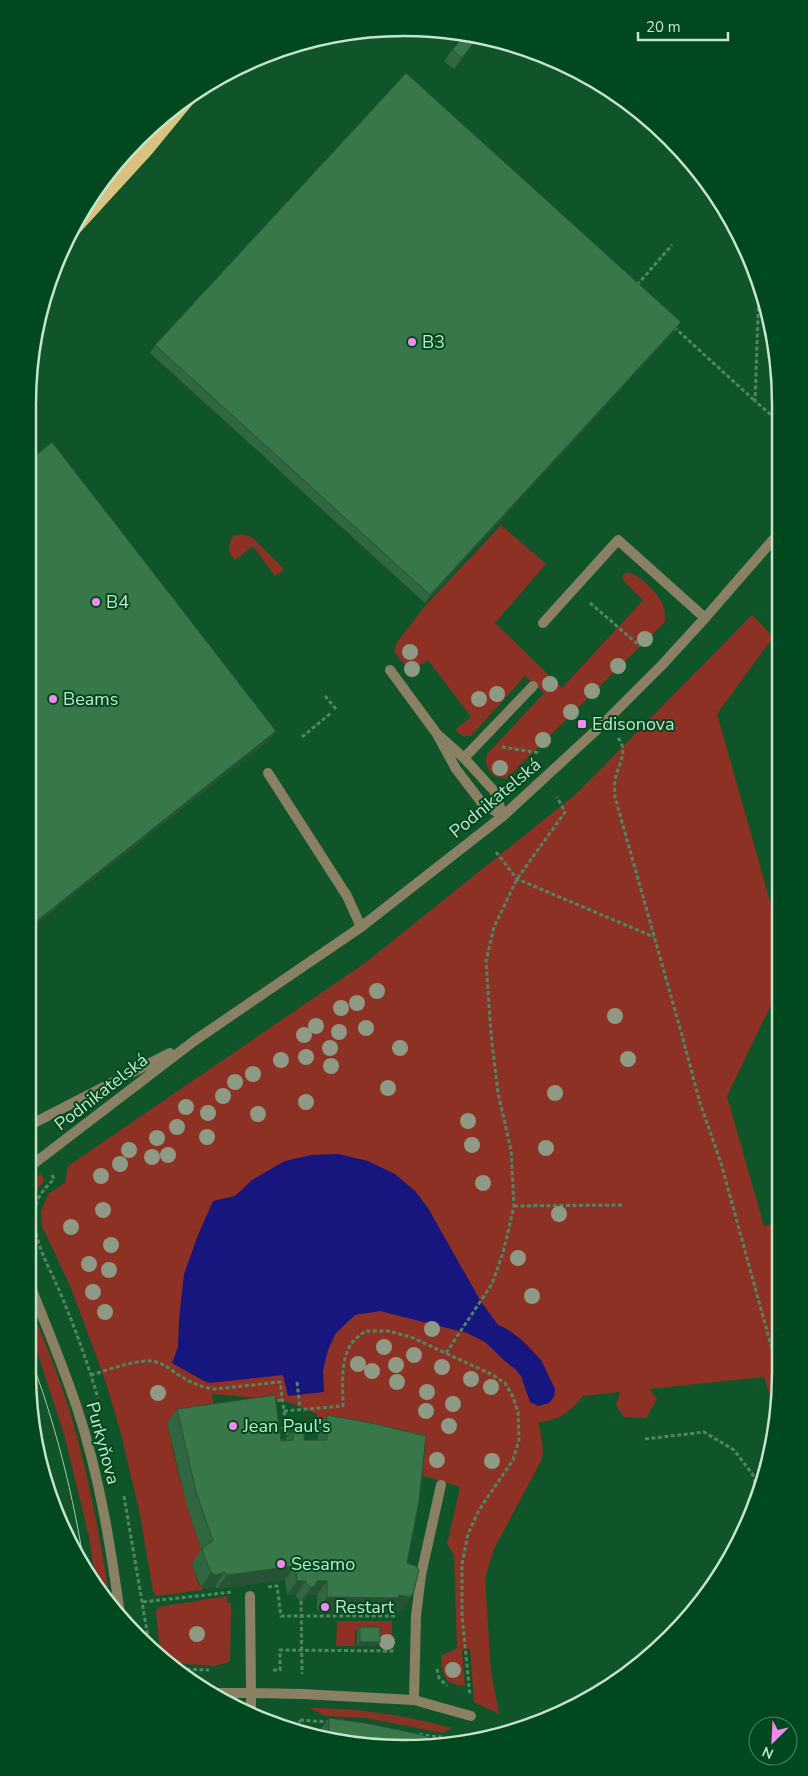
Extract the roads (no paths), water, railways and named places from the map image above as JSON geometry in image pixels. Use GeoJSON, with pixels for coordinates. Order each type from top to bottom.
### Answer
{"type":"FeatureCollection","features":[{"type":"Feature","properties":{"kind":"highway"},"geometry":{"type":"LineString","coordinates":[[94,207],[170,121]]}},
{"type":"Feature","properties":{"kind":"street"},"geometry":{"type":"LineString","coordinates":[[543,623],[618,540],[705,618]]}},
{"type":"Feature","properties":{"kind":"street","name":"Podnikatelská"},"geometry":{"type":"LineString","coordinates":[[36,1162],[194,1041],[362,927],[503,816],[604,723],[662,665],[772,544]]}},
{"type":"Feature","properties":{"kind":"street"},"geometry":{"type":"LineString","coordinates":[[390,670],[437,734],[456,769],[482,803],[503,816]]}},
{"type":"Feature","properties":{"kind":"street"},"geometry":{"type":"LineString","coordinates":[[464,758],[533,686]]}},
{"type":"Feature","properties":{"kind":"street"},"geometry":{"type":"LineString","coordinates":[[437,734],[464,758],[495,792],[503,816]]}},
{"type":"Feature","properties":{"kind":"street"},"geometry":{"type":"LineString","coordinates":[[268,773],[347,896],[362,927]]}},
{"type":"Feature","properties":{"kind":"street","name":"Podnikatelská"},"geometry":{"type":"LineString","coordinates":[[36,1122],[194,1041]]}},
{"type":"Feature","properties":{"kind":"street","name":"Purkyňova"},"geometry":{"type":"LineString","coordinates":[[36,1300],[78,1409],[93,1463],[104,1513],[119,1604]]}},
{"type":"Feature","properties":{"kind":"street"},"geometry":{"type":"LineString","coordinates":[[414,1700],[416,1616],[421,1575],[441,1485]]}},
{"type":"Feature","properties":{"kind":"street"},"geometry":{"type":"LineString","coordinates":[[250,1596],[251,1707]]}},
{"type":"Feature","properties":{"kind":"street"},"geometry":{"type":"LineString","coordinates":[[224,1692],[414,1700],[471,1716]]}},
{"type":"Feature","properties":{"kind":"tram line"},"geometry":{"type":"LineString","coordinates":[[36,1373],[55,1432],[81,1547]]}},
{"type":"Feature","properties":{"kind":"place","name":"B3"},"geometry":{"type":"Point","coordinates":[412,342]}},
{"type":"Feature","properties":{"kind":"place","name":"B4"},"geometry":{"type":"Point","coordinates":[96,602]}},
{"type":"Feature","properties":{"kind":"place","name":"Beams"},"geometry":{"type":"Point","coordinates":[53,699]}},
{"type":"Feature","properties":{"kind":"place","name":"Edisonova"},"geometry":{"type":"Point","coordinates":[582,724]}},
{"type":"Feature","properties":{"kind":"place","name":"Jean Paul's"},"geometry":{"type":"Point","coordinates":[233,1426]}},
{"type":"Feature","properties":{"kind":"place","name":"Sesamo"},"geometry":{"type":"Point","coordinates":[281,1564]}},
{"type":"Feature","properties":{"kind":"place","name":"Restart"},"geometry":{"type":"Point","coordinates":[325,1607]}}]}
